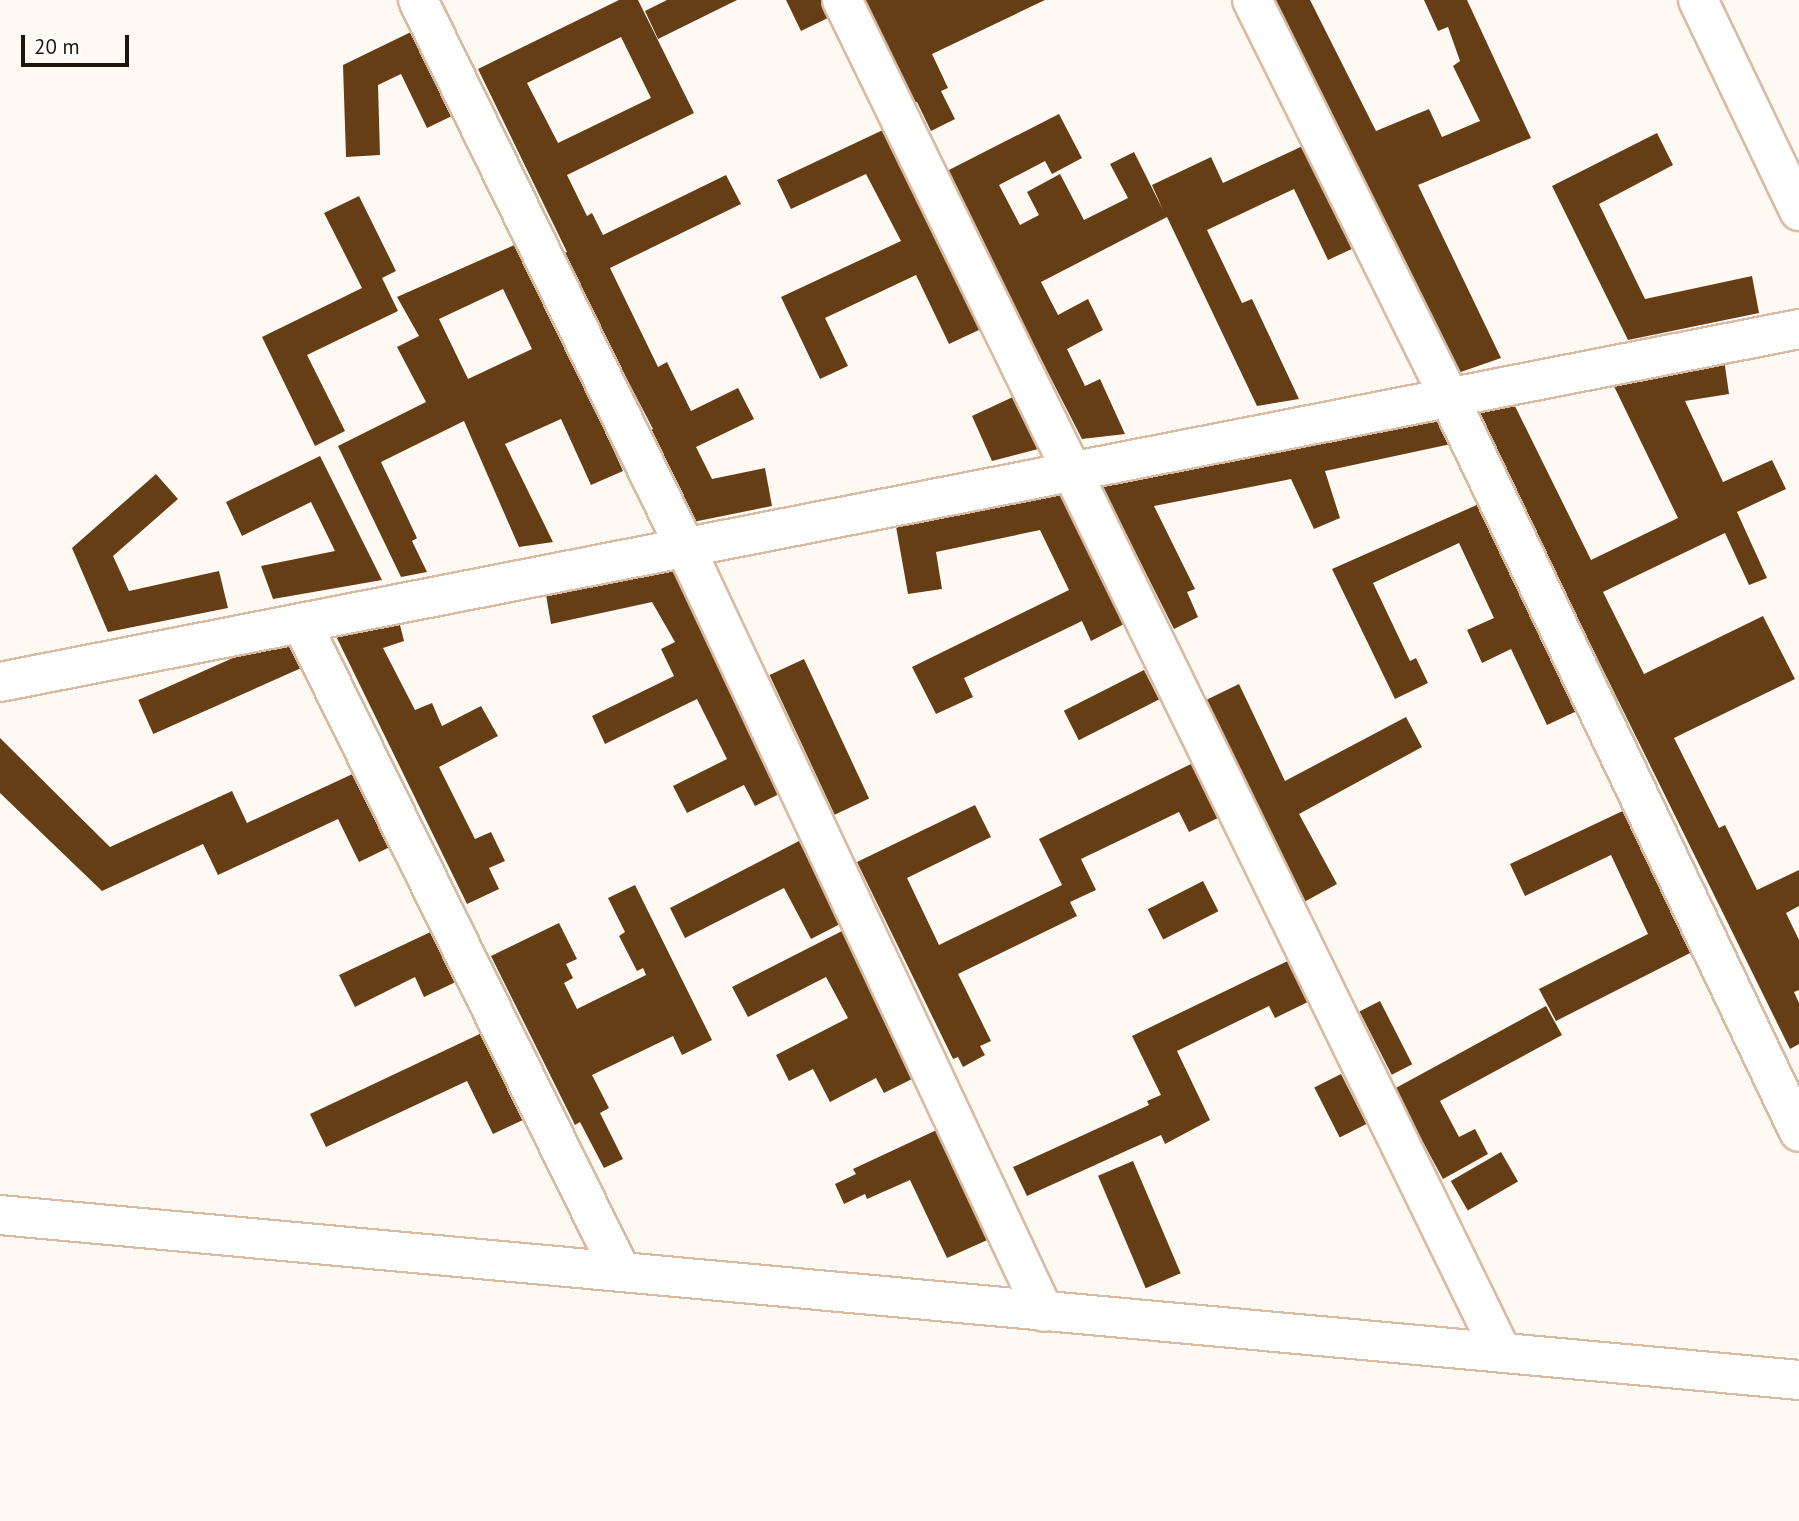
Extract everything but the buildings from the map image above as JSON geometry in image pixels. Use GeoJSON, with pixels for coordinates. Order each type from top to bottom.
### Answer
{"type":"FeatureCollection","features":[{"type":"Feature","properties":{"kind":"street"},"geometry":{"type":"LineString","coordinates":[[418,0],[684,545],[1044,1312]]}},
{"type":"Feature","properties":{"kind":"street"},"geometry":{"type":"LineString","coordinates":[[842,0],[1069,470],[1502,1351]]}},
{"type":"Feature","properties":{"kind":"street"},"geometry":{"type":"LineString","coordinates":[[1252,0],[1448,395],[1799,1132]]}},
{"type":"Feature","properties":{"kind":"street"},"geometry":{"type":"LineString","coordinates":[[1698,0],[1799,211]]}},
{"type":"Feature","properties":{"kind":"street"},"geometry":{"type":"LineString","coordinates":[[0,682],[302,624],[684,545],[1799,328]]}},
{"type":"Feature","properties":{"kind":"street"},"geometry":{"type":"LineString","coordinates":[[302,624],[620,1269]]}},
{"type":"Feature","properties":{"kind":"street"},"geometry":{"type":"LineString","coordinates":[[0,1215],[620,1269],[1044,1312],[1502,1351],[1799,1380]]}}]}
